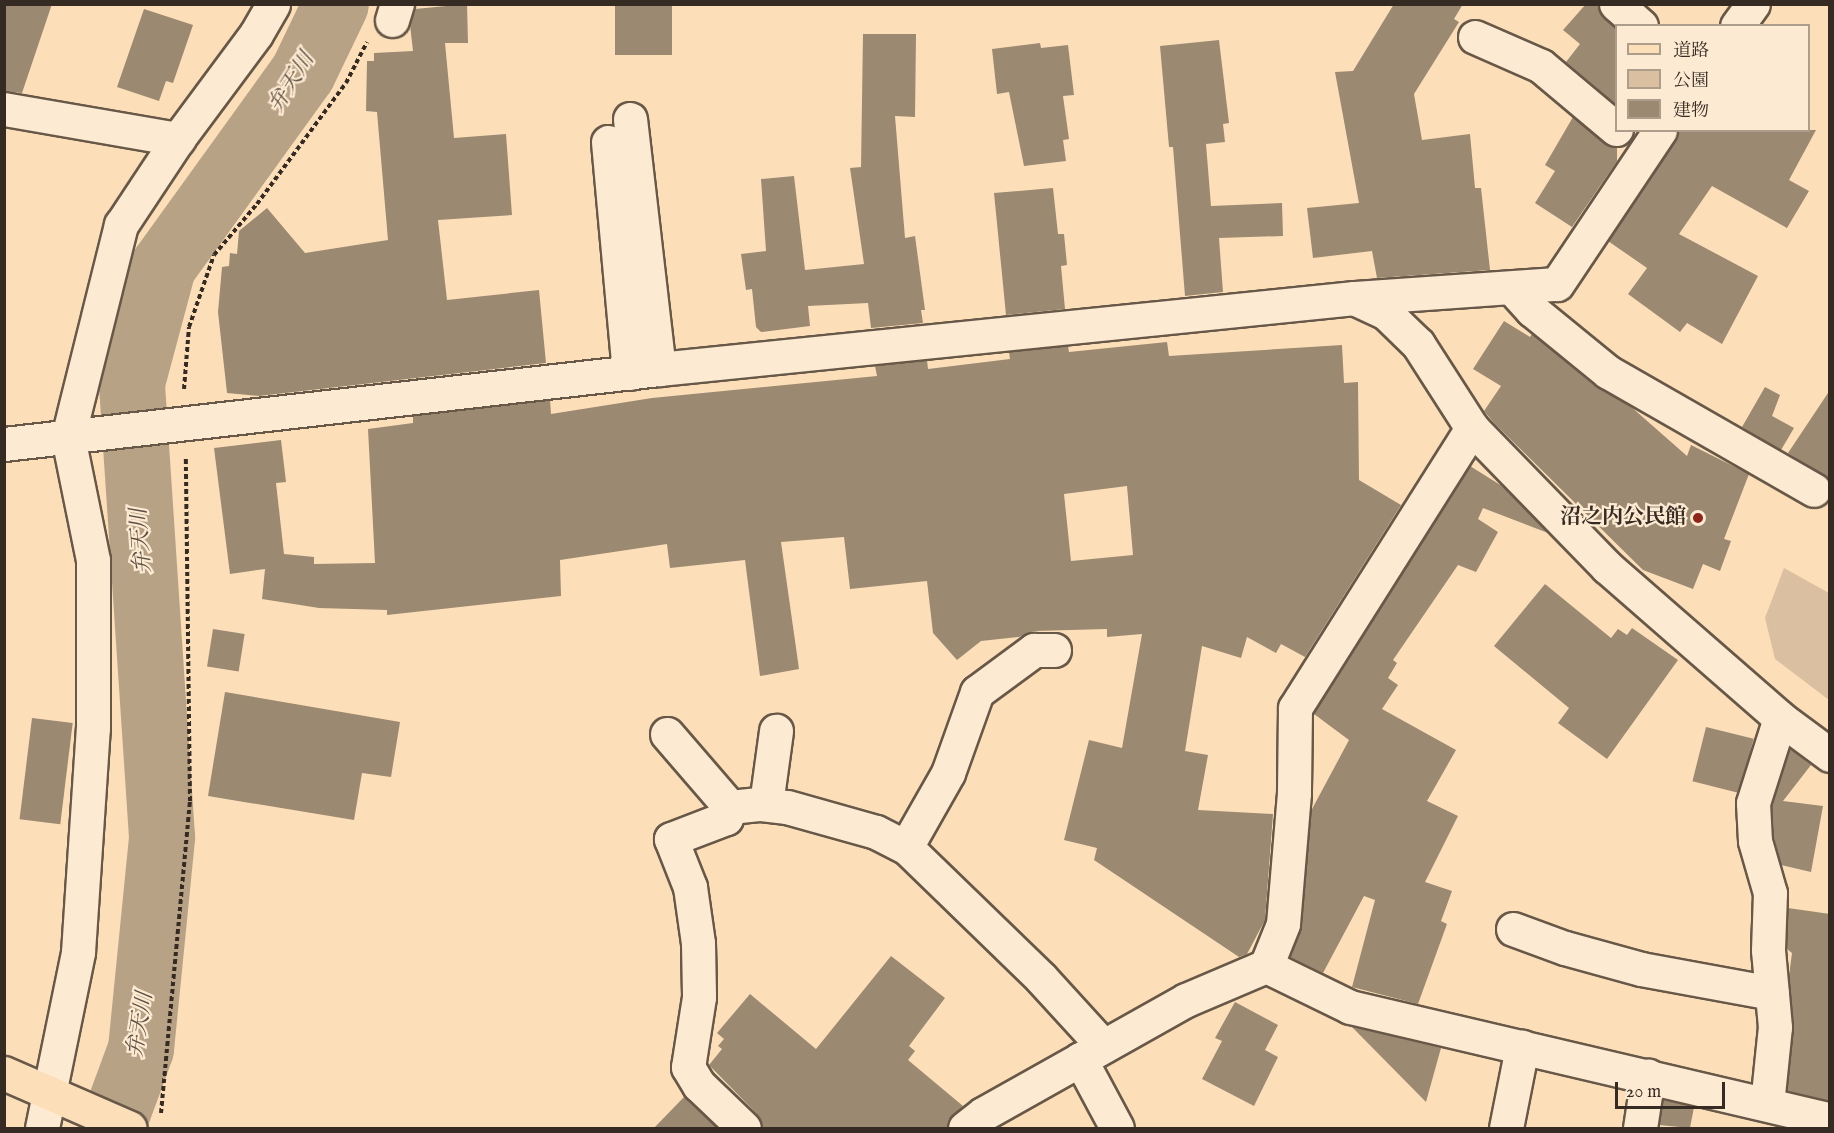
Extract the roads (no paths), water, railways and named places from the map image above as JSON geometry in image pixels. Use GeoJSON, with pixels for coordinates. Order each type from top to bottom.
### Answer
{"type":"FeatureCollection","features":[{"type":"Feature","properties":{"kind":"main road"},"geometry":{"type":"LineString","coordinates":[[4,1073],[59,1095],[130,1128]]}},
{"type":"Feature","properties":{"kind":"street"},"geometry":{"type":"LineString","coordinates":[[42,1128],[59,1095],[78,952],[93,728],[93,560],[68,437],[121,225],[178,139],[256,34],[273,4]]}},
{"type":"Feature","properties":{"kind":"street"},"geometry":{"type":"LineString","coordinates":[[1616,4],[1639,24]]}},
{"type":"Feature","properties":{"kind":"street"},"geometry":{"type":"LineString","coordinates":[[1738,24],[1753,4]]}},
{"type":"Feature","properties":{"kind":"street"},"geometry":{"type":"LineString","coordinates":[[1475,37],[1541,66],[1615,128]]}},
{"type":"Feature","properties":{"kind":"street"},"geometry":{"type":"LineString","coordinates":[[4,109],[178,139]]}},
{"type":"Feature","properties":{"kind":"street"},"geometry":{"type":"LineString","coordinates":[[619,130],[644,371]]}},
{"type":"Feature","properties":{"kind":"street"},"geometry":{"type":"LineString","coordinates":[[4,444],[644,371],[1354,298],[1557,284],[1653,142],[1623,132]]}},
{"type":"Feature","properties":{"kind":"street"},"geometry":{"type":"LineString","coordinates":[[1512,288],[1540,318],[1608,372],[1814,490]]}},
{"type":"Feature","properties":{"kind":"street"},"geometry":{"type":"LineString","coordinates":[[1354,298],[1386,313],[1418,344],[1472,428],[1607,567],[1780,718],[1830,755]]}},
{"type":"Feature","properties":{"kind":"street"},"geometry":{"type":"LineString","coordinates":[[965,1128],[983,1114],[1186,1000],[1266,966],[1283,924],[1294,793],[1296,708],[1472,428]]}},
{"type":"Feature","properties":{"kind":"street"},"geometry":{"type":"LineString","coordinates":[[906,847],[948,773],[976,692],[1034,650],[1054,650]]}},
{"type":"Feature","properties":{"kind":"street"},"geometry":{"type":"LineString","coordinates":[[1767,1104],[1775,1027],[1770,893],[1755,841],[1754,803],[1780,718]]}},
{"type":"Feature","properties":{"kind":"street"},"geometry":{"type":"LineString","coordinates":[[766,804],[776,731]]}},
{"type":"Feature","properties":{"kind":"street"},"geometry":{"type":"LineString","coordinates":[[668,734],[730,807]]}},
{"type":"Feature","properties":{"kind":"street"},"geometry":{"type":"LineString","coordinates":[[730,807],[766,804],[876,832],[906,847],[1041,978],[1091,1053],[1117,1128]]}},
{"type":"Feature","properties":{"kind":"street"},"geometry":{"type":"LineString","coordinates":[[730,807],[726,818],[670,839],[690,887],[698,943],[699,997],[688,1067],[699,1085],[744,1128]]}},
{"type":"Feature","properties":{"kind":"street"},"geometry":{"type":"LineString","coordinates":[[1513,929],[1641,969],[1772,993]]}},
{"type":"Feature","properties":{"kind":"street"},"geometry":{"type":"LineString","coordinates":[[1266,966],[1350,1008],[1830,1120]]}},
{"type":"Feature","properties":{"kind":"street"},"geometry":{"type":"LineString","coordinates":[[1506,1128],[1522,1047]]}},
{"type":"Feature","properties":{"kind":"street"},"geometry":{"type":"LineString","coordinates":[[1640,1128],[1648,1076]]}},
{"type":"Feature","properties":{"kind":"waterway","name":"弁天川"},"geometry":{"type":"LineString","coordinates":[[112,1128],[141,1049],[162,837],[132,383],[163,267],[303,73],[336,4]]}},
{"type":"Feature","properties":{"kind":"place","name":"沼之内公民館"},"geometry":{"type":"Point","coordinates":[1698,518]}}]}
